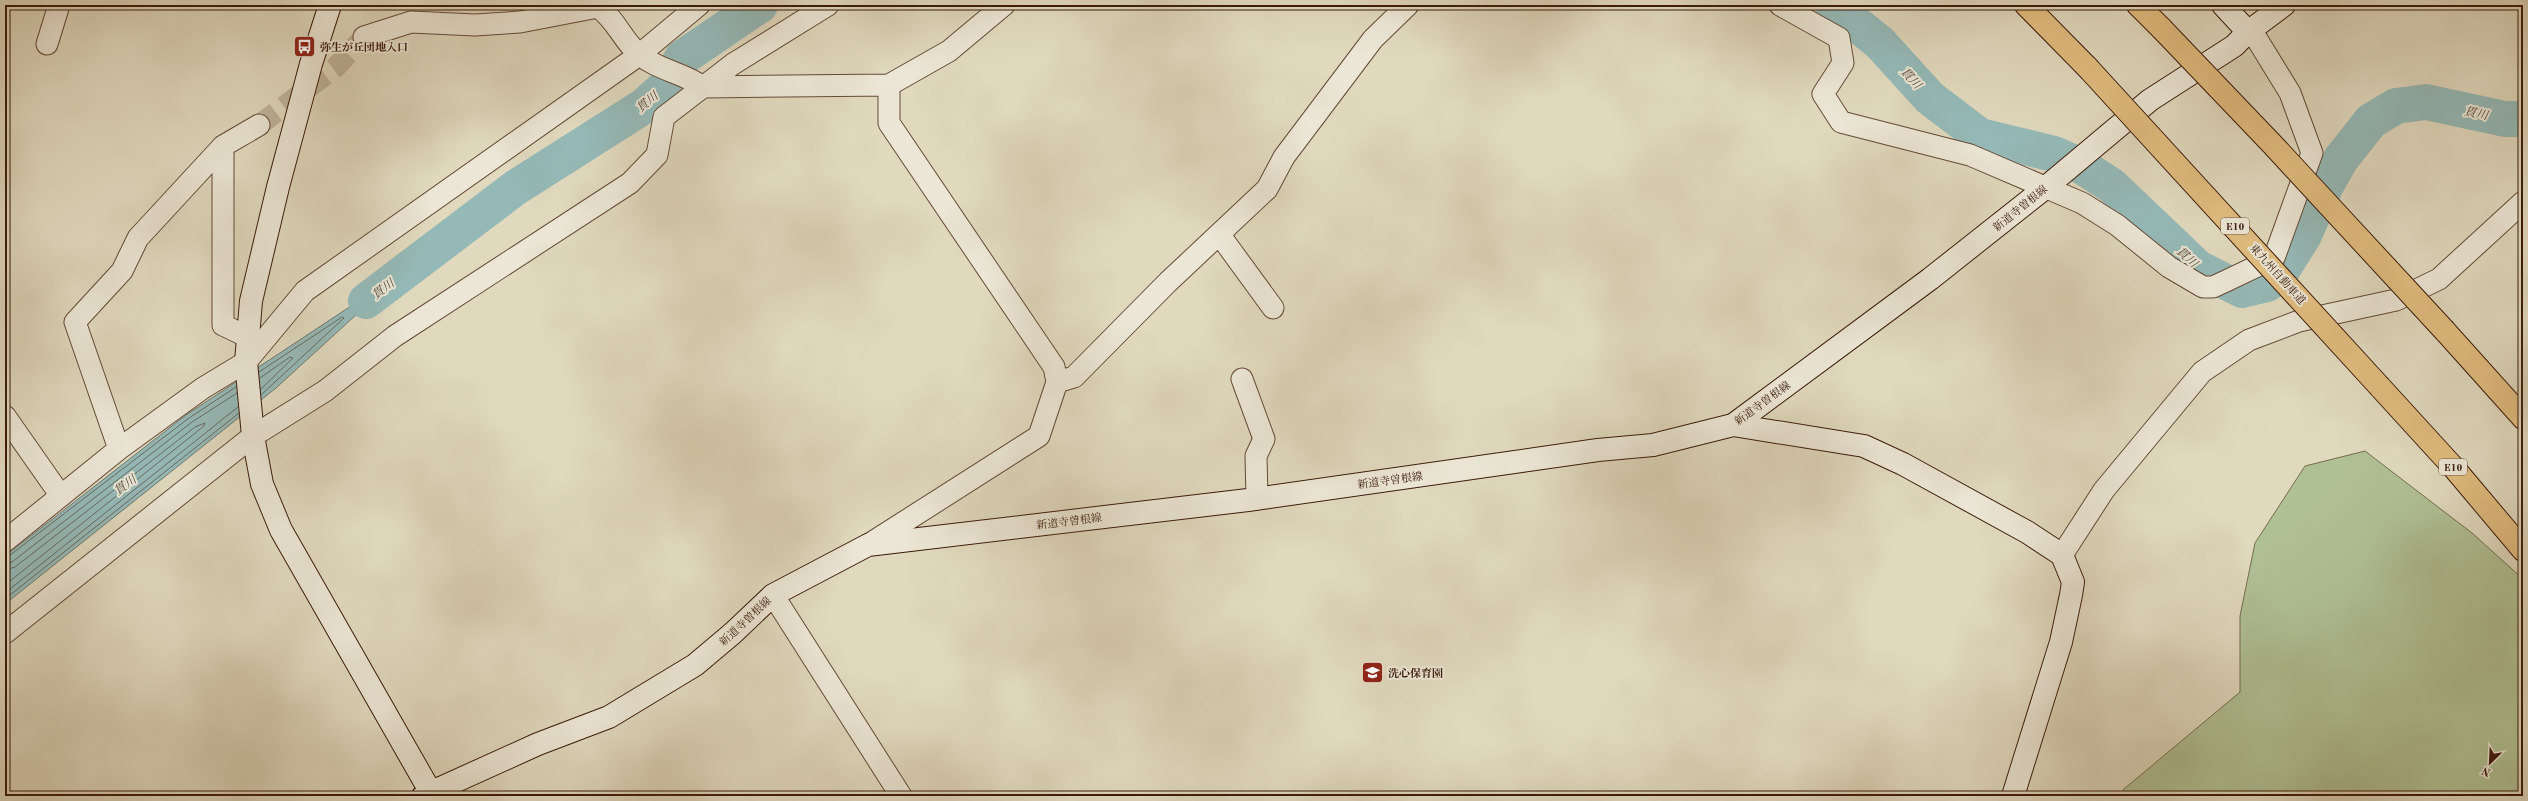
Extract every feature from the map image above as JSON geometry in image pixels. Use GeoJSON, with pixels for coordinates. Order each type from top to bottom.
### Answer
{"type":"FeatureCollection","features":[{"type":"Feature","properties":{"kind":"highway","name":"東九州自動車道"},"geometry":{"type":"LineString","coordinates":[[2026,5],[2088,68],[2454,468],[2523,550]]}},
{"type":"Feature","properties":{"kind":"highway"},"geometry":{"type":"LineString","coordinates":[[2138,5],[2444,331],[2523,418]]}},
{"type":"Feature","properties":{"kind":"main road"},"geometry":{"type":"LineString","coordinates":[[330,5],[311,64],[278,187],[251,301],[246,362],[253,436],[262,484],[281,530],[427,793]]}},
{"type":"Feature","properties":{"kind":"main road"},"geometry":{"type":"LineString","coordinates":[[2223,5],[2248,32]]}},
{"type":"Feature","properties":{"kind":"main road","name":"新道寺曽根線"},"geometry":{"type":"LineString","coordinates":[[427,793],[538,744],[609,717],[695,665],[734,633],[773,595],[868,544],[1257,499],[1598,450],[1653,445],[1733,425],[1930,279],[2047,187],[2150,100],[2234,46],[2248,32],[2284,5]]}},
{"type":"Feature","properties":{"kind":"main road"},"geometry":{"type":"LineString","coordinates":[[1733,425],[1864,446],[1903,464],[2027,532],[2062,555],[2073,582],[2071,595],[2061,642],[2013,796]]}},
{"type":"Feature","properties":{"kind":"street"},"geometry":{"type":"LineString","coordinates":[[47,44],[59,5]]}},
{"type":"Feature","properties":{"kind":"street"},"geometry":{"type":"LineString","coordinates":[[5,541],[119,449],[203,388],[246,362],[305,291],[643,57],[699,5]]}},
{"type":"Feature","properties":{"kind":"street"},"geometry":{"type":"LineString","coordinates":[[5,633],[253,436],[325,390],[395,336],[630,183],[657,155],[664,118],[697,83],[733,64],[828,5]]}},
{"type":"Feature","properties":{"kind":"street"},"geometry":{"type":"LineString","coordinates":[[364,37],[411,22],[475,25],[520,22],[598,8],[609,15],[643,57],[697,83],[889,85],[949,51],[1004,5]]}},
{"type":"Feature","properties":{"kind":"street"},"geometry":{"type":"LineString","coordinates":[[1056,382],[1074,377],[1168,282],[1267,189],[1284,157],[1373,38],[1408,5]]}},
{"type":"Feature","properties":{"kind":"street"},"geometry":{"type":"LineString","coordinates":[[1780,5],[1839,38],[1843,63],[1823,94],[1841,122],[1970,155],[2047,187],[2082,203],[2117,225],[2169,267],[2203,287],[2213,287],[2226,282],[2274,258],[2312,153],[2290,92],[2255,36],[2248,32]]}},
{"type":"Feature","properties":{"kind":"street"},"geometry":{"type":"LineString","coordinates":[[868,544],[1039,436],[1056,382],[1054,367],[889,123],[889,85]]}},
{"type":"Feature","properties":{"kind":"street"},"geometry":{"type":"LineString","coordinates":[[119,449],[75,322],[122,271],[138,238],[223,146],[259,125]]}},
{"type":"Feature","properties":{"kind":"street"},"geometry":{"type":"LineString","coordinates":[[223,146],[223,325],[248,337]]}},
{"type":"Feature","properties":{"kind":"street"},"geometry":{"type":"LineString","coordinates":[[2062,555],[2104,490],[2202,372],[2249,340],[2299,321],[2396,300],[2439,279],[2523,202]]}},
{"type":"Feature","properties":{"kind":"street"},"geometry":{"type":"LineString","coordinates":[[1218,234],[1273,308]]}},
{"type":"Feature","properties":{"kind":"street"},"geometry":{"type":"LineString","coordinates":[[1242,379],[1264,439],[1256,456],[1257,499]]}},
{"type":"Feature","properties":{"kind":"street"},"geometry":{"type":"LineString","coordinates":[[5,416],[61,496]]}},
{"type":"Feature","properties":{"kind":"street"},"geometry":{"type":"LineString","coordinates":[[773,595],[901,796]]}},
{"type":"Feature","properties":{"kind":"green space"},"geometry":{"type":"Polygon","coordinates":[[[2365,451],[2472,533],[2523,579],[2523,796],[2120,796],[2124,789],[2240,692],[2240,616],[2255,543],[2305,466],[2365,451]]]}},
{"type":"Feature","properties":{"kind":"water"},"geometry":{"type":"Polygon","coordinates":[[[404,271],[276,388],[5,604],[5,556],[186,415],[404,271]]]}},
{"type":"Feature","properties":{"kind":"waterway","name":"貫川"},"geometry":{"type":"LineString","coordinates":[[366,301],[515,188],[644,106],[665,87],[682,58],[760,5]]}},
{"type":"Feature","properties":{"kind":"waterway","name":"貫川"},"geometry":{"type":"LineString","coordinates":[[1833,5],[1880,43],[1930,98],[1980,136],[2054,154],[2083,167],[2112,186],[2198,268],[2242,290],[2267,284],[2281,272],[2304,235],[2325,187],[2341,159],[2371,121],[2396,106],[2426,102],[2505,119],[2523,119]]}},
{"type":"Feature","properties":{"kind":"tunnel"},"geometry":{"type":"LineString","coordinates":[[259,125],[335,68],[364,37]]}},
{"type":"Feature","properties":{"kind":"place","name":"弥生が丘団地入口"},"geometry":{"type":"Point","coordinates":[305,47]}},
{"type":"Feature","properties":{"kind":"place","name":"洗心保育園"},"geometry":{"type":"Point","coordinates":[1372,673]}}]}
